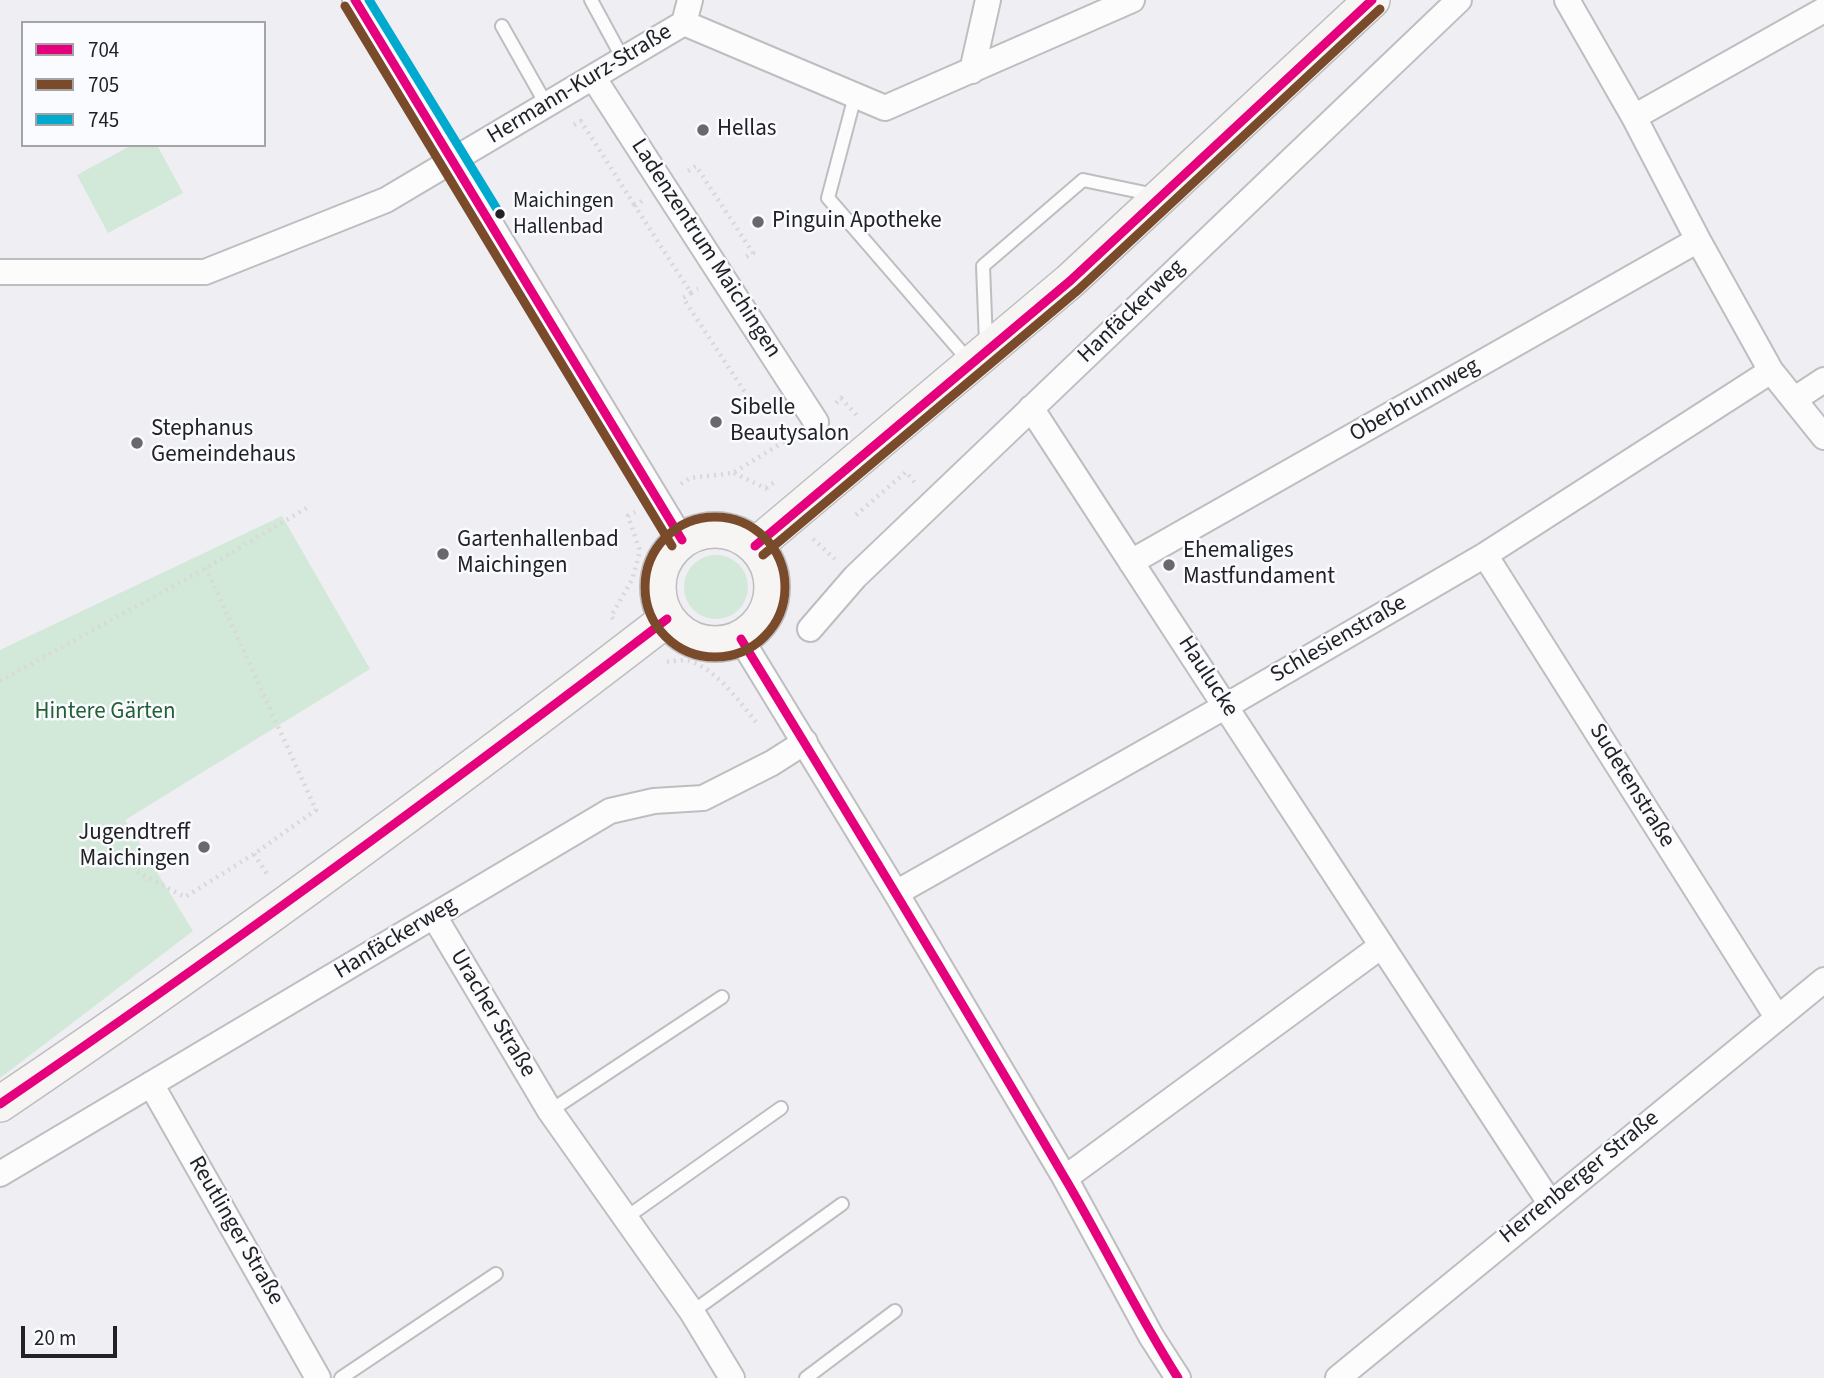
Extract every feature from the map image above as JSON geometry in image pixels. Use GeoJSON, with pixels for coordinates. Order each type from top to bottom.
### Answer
{"type":"FeatureCollection","features":[{"type":"Feature","properties":{"kind":"main road"},"geometry":{"type":"LineString","coordinates":[[755,545],[1070,281],[1372,0]]}},
{"type":"Feature","properties":{"kind":"main road"},"geometry":{"type":"LineString","coordinates":[[712,530],[743,536],[755,545],[766,560],[772,578],[772,596],[767,613],[756,628],[741,639],[721,645],[701,643],[682,634],[667,619],[657,586],[669,553],[681,540],[712,530]]}},
{"type":"Feature","properties":{"kind":"main road"},"geometry":{"type":"LineString","coordinates":[[0,1104],[120,1024],[288,905],[667,619]]}},
{"type":"Feature","properties":{"kind":"street"},"geometry":{"type":"LineString","coordinates":[[355,0],[681,540]]}},
{"type":"Feature","properties":{"kind":"street"},"geometry":{"type":"LineString","coordinates":[[972,71],[988,0]]}},
{"type":"Feature","properties":{"kind":"street","name":"Hermann-Kurz-Straße"},"geometry":{"type":"LineString","coordinates":[[0,272],[205,272],[386,200],[622,59],[687,11],[855,96],[885,108],[1132,0]]}},
{"type":"Feature","properties":{"kind":"street","name":"Hanfäckerweg"},"geometry":{"type":"LineString","coordinates":[[810,629],[855,577],[1459,0]]}},
{"type":"Feature","properties":{"kind":"street"},"geometry":{"type":"LineString","coordinates":[[1567,0],[1634,117],[1698,240],[1771,370],[1824,437]]}},
{"type":"Feature","properties":{"kind":"street"},"geometry":{"type":"LineString","coordinates":[[1634,117],[1824,10]]}},
{"type":"Feature","properties":{"kind":"street","name":"Ladenzentrum Maichingen"},"geometry":{"type":"LineString","coordinates":[[593,76],[816,422]]}},
{"type":"Feature","properties":{"kind":"street","name":"Oberbrunnweg"},"geometry":{"type":"LineString","coordinates":[[1131,562],[1698,240]]}},
{"type":"Feature","properties":{"kind":"street","name":"Schlesienstraße"},"geometry":{"type":"LineString","coordinates":[[896,893],[1485,555],[1771,370]]}},
{"type":"Feature","properties":{"kind":"street"},"geometry":{"type":"LineString","coordinates":[[1795,399],[1824,380]]}},
{"type":"Feature","properties":{"kind":"street","name":"Haulucke"},"geometry":{"type":"LineString","coordinates":[[1031,408],[1380,947],[1550,1203]]}},
{"type":"Feature","properties":{"kind":"street","name":"Sudetenstraße"},"geometry":{"type":"LineString","coordinates":[[1485,555],[1777,1017]]}},
{"type":"Feature","properties":{"kind":"street"},"geometry":{"type":"LineString","coordinates":[[741,639],[1065,1178],[1178,1378]]}},
{"type":"Feature","properties":{"kind":"street","name":"Hanfäckerweg"},"geometry":{"type":"LineString","coordinates":[[0,1174],[610,811],[654,801],[703,799],[772,763],[805,742]]}},
{"type":"Feature","properties":{"kind":"street","name":"Uracher Straße"},"geometry":{"type":"LineString","coordinates":[[434,916],[550,1111],[692,1312],[732,1378]]}},
{"type":"Feature","properties":{"kind":"street"},"geometry":{"type":"LineString","coordinates":[[1065,1178],[1380,947]]}},
{"type":"Feature","properties":{"kind":"street","name":"Herrenberger Straße"},"geometry":{"type":"LineString","coordinates":[[1338,1378],[1824,980]]}},
{"type":"Feature","properties":{"kind":"street","name":"Reutlinger Straße"},"geometry":{"type":"LineString","coordinates":[[151,1084],[318,1378]]}},
{"type":"Feature","properties":{"kind":"lane"},"geometry":{"type":"LineString","coordinates":[[591,0],[622,59]]}},
{"type":"Feature","properties":{"kind":"lane"},"geometry":{"type":"LineString","coordinates":[[502,26],[546,104]]}},
{"type":"Feature","properties":{"kind":"lane"},"geometry":{"type":"LineString","coordinates":[[855,96],[828,198],[979,357]]}},
{"type":"Feature","properties":{"kind":"lane"},"geometry":{"type":"LineString","coordinates":[[979,357],[984,266],[993,257],[1083,180],[1160,196]]}},
{"type":"Feature","properties":{"kind":"lane"},"geometry":{"type":"LineString","coordinates":[[550,1111],[722,997]]}},
{"type":"Feature","properties":{"kind":"lane"},"geometry":{"type":"LineString","coordinates":[[627,1217],[781,1108]]}},
{"type":"Feature","properties":{"kind":"lane"},"geometry":{"type":"LineString","coordinates":[[692,1312],[842,1204]]}},
{"type":"Feature","properties":{"kind":"lane"},"geometry":{"type":"LineString","coordinates":[[341,1378],[496,1274]]}},
{"type":"Feature","properties":{"kind":"lane"},"geometry":{"type":"LineString","coordinates":[[806,1378],[895,1311]]}},
{"type":"Feature","properties":{"kind":"path"},"geometry":{"type":"LineString","coordinates":[[569,128],[580,121],[635,206]]}},
{"type":"Feature","properties":{"kind":"path"},"geometry":{"type":"LineString","coordinates":[[688,171],[696,166],[753,253],[746,257]]}},
{"type":"Feature","properties":{"kind":"path"},"geometry":{"type":"LineString","coordinates":[[690,478],[733,473],[816,422]]}},
{"type":"Feature","properties":{"kind":"path"},"geometry":{"type":"LineString","coordinates":[[856,515],[906,472]]}},
{"type":"Feature","properties":{"kind":"path"},"geometry":{"type":"LineString","coordinates":[[0,681],[206,568],[310,506]]}},
{"type":"Feature","properties":{"kind":"path"},"geometry":{"type":"LineString","coordinates":[[137,872],[185,897],[254,854],[316,810],[206,568]]}},
{"type":"Feature","properties":{"kind":"green space"},"geometry":{"type":"Polygon","coordinates":[[[128,147],[158,147],[183,193],[108,233],[77,175],[128,147]]]}},
{"type":"Feature","properties":{"kind":"green space","name":"Hintere Gärten"},"geometry":{"type":"Polygon","coordinates":[[[282,516],[370,669],[125,820],[193,931],[0,1078],[0,650],[282,516]]]}},
{"type":"Feature","properties":{"kind":"green space"},"geometry":{"type":"Polygon","coordinates":[[[710,555],[722,555],[739,564],[746,575],[746,599],[739,610],[722,619],[710,619],[698,614],[689,605],[684,593],[684,581],[689,569],[698,560],[710,555]]]}},
{"type":"Feature","properties":{"kind":"transit line","name":"704"},"geometry":{"type":"LineString","coordinates":[[355,0],[682,540]]}},
{"type":"Feature","properties":{"kind":"transit line","name":"745"},"geometry":{"type":"LineString","coordinates":[[369,0],[500,214]]}},
{"type":"Feature","properties":{"kind":"transit line","name":"704"},"geometry":{"type":"LineString","coordinates":[[755,546],[1070,281],[1372,0]]}},
{"type":"Feature","properties":{"kind":"transit line","name":"705"},"geometry":{"type":"LineString","coordinates":[[345,6],[672,546]]}},
{"type":"Feature","properties":{"kind":"transit line","name":"705"},"geometry":{"type":"LineString","coordinates":[[763,555],[1078,290],[1380,9]]}},
{"type":"Feature","properties":{"kind":"transit line","name":"705"},"geometry":{"type":"LineString","coordinates":[[715,517],[742,523],[764,538],[779,560],[785,587],[779,614],[764,636],[742,651],[715,657],[688,651],[666,636],[651,614],[645,587],[651,560],[666,538],[688,523],[715,517]]}},
{"type":"Feature","properties":{"kind":"transit line","name":"704"},"geometry":{"type":"LineString","coordinates":[[0,1104],[337,866],[667,619]]}},
{"type":"Feature","properties":{"kind":"transit line","name":"704"},"geometry":{"type":"LineString","coordinates":[[741,639],[1078,1200],[1178,1378]]}},
{"type":"Feature","properties":{"kind":"place","name":"Hellas"},"geometry":{"type":"Point","coordinates":[703,130]}},
{"type":"Feature","properties":{"kind":"place","name":"Maichingen Hallenbad"},"geometry":{"type":"Point","coordinates":[500,214]}},
{"type":"Feature","properties":{"kind":"place","name":"Pinguin Apotheke"},"geometry":{"type":"Point","coordinates":[758,222]}},
{"type":"Feature","properties":{"kind":"place","name":"Sibelle Beautysalon"},"geometry":{"type":"Point","coordinates":[716,422]}},
{"type":"Feature","properties":{"kind":"place","name":"Stephanus Gemeindehaus"},"geometry":{"type":"Point","coordinates":[137,443]}},
{"type":"Feature","properties":{"kind":"place","name":"Gartenhallenbad Maichingen"},"geometry":{"type":"Point","coordinates":[443,554]}},
{"type":"Feature","properties":{"kind":"place","name":"Ehemaliges Mastfundament"},"geometry":{"type":"Point","coordinates":[1169,565]}},
{"type":"Feature","properties":{"kind":"place","name":"Jugendtreff Maichingen"},"geometry":{"type":"Point","coordinates":[204,847]}}]}
